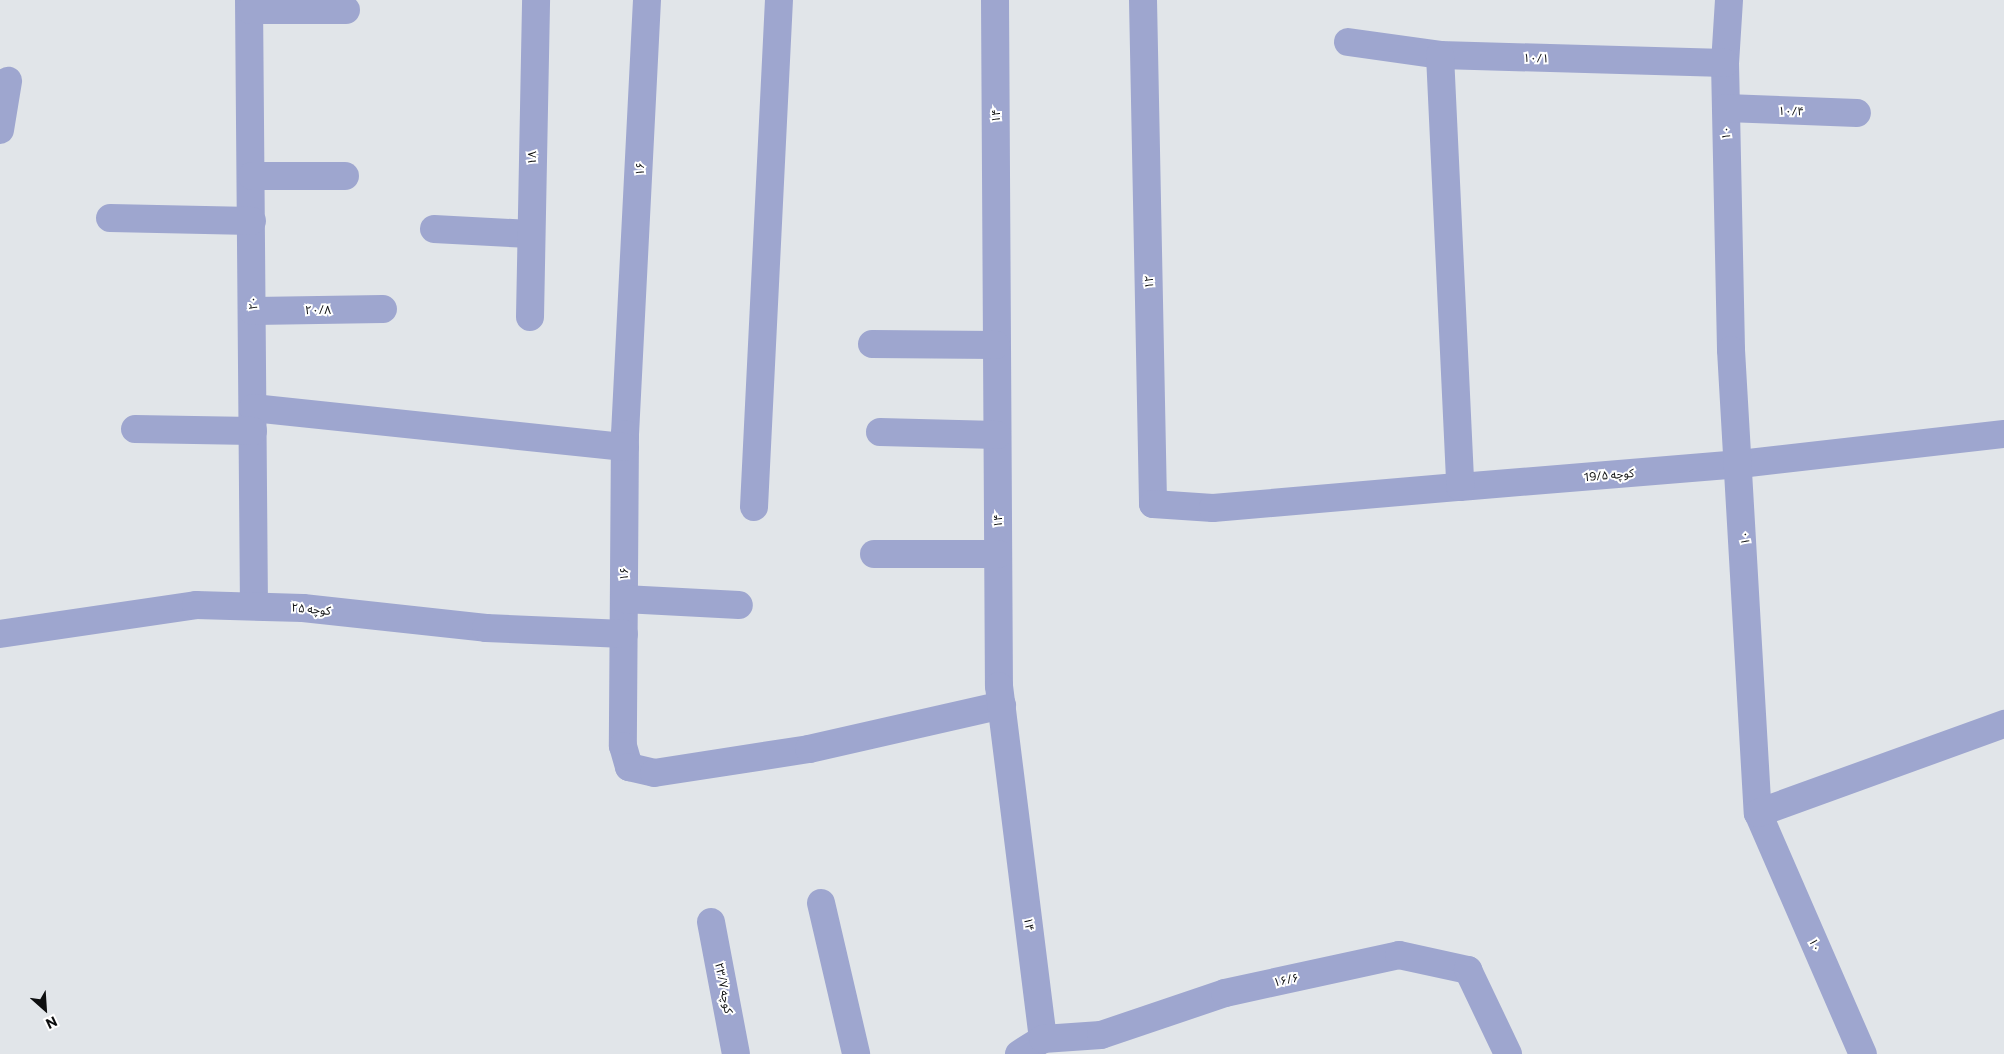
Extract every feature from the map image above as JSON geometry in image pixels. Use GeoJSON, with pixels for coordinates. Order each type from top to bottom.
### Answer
{"type":"FeatureCollection","features":[{"type":"Feature","properties":{"kind":"street","name":"۱۸"},"geometry":{"type":"LineString","coordinates":[[530,317],[536,0]]}},
{"type":"Feature","properties":{"kind":"street","name":"۱۶"},"geometry":{"type":"LineString","coordinates":[[648,0],[625,447],[623,746],[629,767],[654,773],[809,749],[1002,705]]}},
{"type":"Feature","properties":{"kind":"street"},"geometry":{"type":"LineString","coordinates":[[754,507],[779,0]]}},
{"type":"Feature","properties":{"kind":"street","name":"۱۴"},"geometry":{"type":"LineString","coordinates":[[995,0],[998,554],[1002,705],[1043,1039]]}},
{"type":"Feature","properties":{"kind":"street","name":"۱۲"},"geometry":{"type":"LineString","coordinates":[[1143,0],[1153,504],[1214,508]]}},
{"type":"Feature","properties":{"kind":"street","name":"۱۰"},"geometry":{"type":"LineString","coordinates":[[1729,0],[1725,63],[1731,350],[1740,464],[1758,813],[1862,1054]]}},
{"type":"Feature","properties":{"kind":"street"},"geometry":{"type":"LineString","coordinates":[[250,5],[346,10]]}},
{"type":"Feature","properties":{"kind":"street","name":"۲۰"},"geometry":{"type":"LineString","coordinates":[[250,5],[254,606]]}},
{"type":"Feature","properties":{"kind":"street","name":"۱۰/۱"},"geometry":{"type":"LineString","coordinates":[[1348,42],[1440,55],[1725,63]]}},
{"type":"Feature","properties":{"kind":"street"},"geometry":{"type":"LineString","coordinates":[[1440,55],[1460,487]]}},
{"type":"Feature","properties":{"kind":"street"},"geometry":{"type":"LineString","coordinates":[[0,130],[8,81]]}},
{"type":"Feature","properties":{"kind":"street","name":"۱۰/۴"},"geometry":{"type":"LineString","coordinates":[[1726,108],[1857,113]]}},
{"type":"Feature","properties":{"kind":"street"},"geometry":{"type":"LineString","coordinates":[[252,176],[345,176]]}},
{"type":"Feature","properties":{"kind":"street"},"geometry":{"type":"LineString","coordinates":[[110,218],[252,221]]}},
{"type":"Feature","properties":{"kind":"street"},"geometry":{"type":"LineString","coordinates":[[434,229],[531,234]]}},
{"type":"Feature","properties":{"kind":"street","name":"۲۰/۸"},"geometry":{"type":"LineString","coordinates":[[253,311],[383,309]]}},
{"type":"Feature","properties":{"kind":"street"},"geometry":{"type":"LineString","coordinates":[[872,344],[996,344]]}},
{"type":"Feature","properties":{"kind":"street"},"geometry":{"type":"LineString","coordinates":[[135,429],[253,419],[625,447]]}},
{"type":"Feature","properties":{"kind":"street"},"geometry":{"type":"LineString","coordinates":[[880,432],[997,436]]}},
{"type":"Feature","properties":{"kind":"street","name":"کوچه 19/۵"},"geometry":{"type":"LineString","coordinates":[[1214,508],[1740,464],[2004,434]]}},
{"type":"Feature","properties":{"kind":"street"},"geometry":{"type":"LineString","coordinates":[[874,554],[998,554]]}},
{"type":"Feature","properties":{"kind":"street"},"geometry":{"type":"LineString","coordinates":[[624,599],[738,605]]}},
{"type":"Feature","properties":{"kind":"street","name":"کوچه ۲۵"},"geometry":{"type":"LineString","coordinates":[[0,634],[196,604],[254,606],[486,628],[624,634]]}},
{"type":"Feature","properties":{"kind":"street"},"geometry":{"type":"LineString","coordinates":[[1758,813],[2004,724]]}},
{"type":"Feature","properties":{"kind":"street"},"geometry":{"type":"LineString","coordinates":[[821,903],[856,1054]]}},
{"type":"Feature","properties":{"kind":"street","name":"کوچه ۲۳/۷"},"geometry":{"type":"LineString","coordinates":[[711,922],[736,1054]]}},
{"type":"Feature","properties":{"kind":"street","name":"۱۶/۶"},"geometry":{"type":"LineString","coordinates":[[1019,1054],[1043,1039],[1101,1036],[1225,993],[1399,955],[1468,970],[1508,1054]]}}]}
